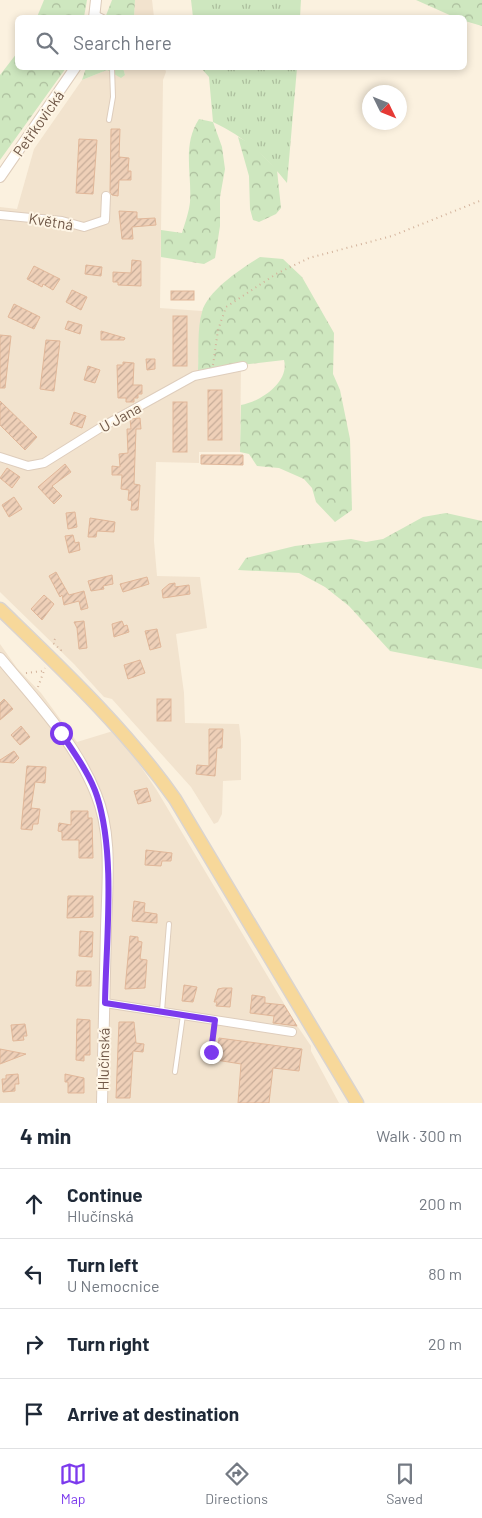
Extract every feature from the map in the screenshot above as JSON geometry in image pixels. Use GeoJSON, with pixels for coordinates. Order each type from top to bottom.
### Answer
{"type":"FeatureCollection","features":[{"type":"Feature","properties":{"kind":"main road"},"geometry":{"type":"LineString","coordinates":[[0,609],[96,703],[153,768],[175,800],[357,1103]]}},
{"type":"Feature","properties":{"kind":"street"},"geometry":{"type":"LineString","coordinates":[[94,15],[96,0]]}},
{"type":"Feature","properties":{"kind":"street","name":"Petřkovická"},"geometry":{"type":"LineString","coordinates":[[0,177],[74,70]]}},
{"type":"Feature","properties":{"kind":"street","name":"Květná"},"geometry":{"type":"LineString","coordinates":[[0,215],[62,221],[84,227],[105,220],[106,196]]}},
{"type":"Feature","properties":{"kind":"street","name":"U Jana"},"geometry":{"type":"LineString","coordinates":[[0,457],[28,466],[44,463],[100,428],[186,381],[212,372],[243,366]]}},
{"type":"Feature","properties":{"kind":"street","name":"Hlučínská"},"geometry":{"type":"LineString","coordinates":[[0,658],[61,733],[85,770],[97,794],[108,857],[102,1103]]}},
{"type":"Feature","properties":{"kind":"street"},"geometry":{"type":"LineString","coordinates":[[105,1003],[292,1032]]}},
{"type":"Feature","properties":{"kind":"lane"},"geometry":{"type":"LineString","coordinates":[[109,120],[113,97],[112,70]]}},
{"type":"Feature","properties":{"kind":"lane"},"geometry":{"type":"LineString","coordinates":[[162,1011],[169,924]]}},
{"type":"Feature","properties":{"kind":"lane"},"geometry":{"type":"LineString","coordinates":[[175,1072],[183,1015]]}},
{"type":"Feature","properties":{"kind":"lane"},"geometry":{"type":"LineString","coordinates":[[211,1052],[215,1020]]}},
{"type":"Feature","properties":{"kind":"path"},"geometry":{"type":"LineString","coordinates":[[212,372],[218,330],[226,307],[249,291],[276,274],[309,258],[392,236],[482,200]]}},
{"type":"Feature","properties":{"kind":"path"},"geometry":{"type":"LineString","coordinates":[[56,639],[53,643],[61,650],[58,654]]}},
{"type":"Feature","properties":{"kind":"path"},"geometry":{"type":"LineString","coordinates":[[34,699],[43,670],[47,665]]}},
{"type":"Feature","properties":{"kind":"path"},"geometry":{"type":"LineString","coordinates":[[13,674],[43,670]]}},
{"type":"Feature","properties":{"kind":"shaded area"},"geometry":{"type":"Polygon","coordinates":[[[135,0],[152,0],[154,15],[134,15],[135,0]]]}},
{"type":"Feature","properties":{"kind":"shaded area"},"geometry":{"type":"Polygon","coordinates":[[[107,70],[112,74],[125,75],[124,70],[166,70],[166,72],[163,80],[160,308],[202,311],[198,369],[241,363],[240,452],[199,452],[199,463],[156,462],[154,541],[157,576],[200,577],[207,628],[176,634],[184,693],[185,723],[239,724],[241,780],[223,781],[222,814],[218,822],[214,824],[191,787],[112,699],[104,697],[74,664],[0,592],[0,207],[17,209],[34,149],[82,80],[107,70]]]}},
{"type":"Feature","properties":{"kind":"shaded area"},"geometry":{"type":"Polygon","coordinates":[[[0,644],[17,668],[41,693],[77,742],[113,731],[131,752],[156,789],[311,1046],[311,1051],[339,1103],[0,1103],[0,644]]]}},
{"type":"Feature","properties":{"kind":"green space"},"geometry":{"type":"Polygon","coordinates":[[[44,0],[87,0],[84,15],[38,15],[44,0]]]}},
{"type":"Feature","properties":{"kind":"green space"},"geometry":{"type":"Polygon","coordinates":[[[112,0],[135,0],[134,15],[106,15],[112,0]]]}},
{"type":"Feature","properties":{"kind":"green space"},"geometry":{"type":"Polygon","coordinates":[[[191,0],[301,0],[300,15],[193,15],[191,0]]]}},
{"type":"Feature","properties":{"kind":"green space"},"geometry":{"type":"Polygon","coordinates":[[[416,0],[482,0],[482,26],[467,22],[467,15],[450,15],[416,0]]]}},
{"type":"Feature","properties":{"kind":"green space"},"geometry":{"type":"Polygon","coordinates":[[[15,56],[15,70],[65,70],[0,160],[0,75],[15,56]]]}},
{"type":"Feature","properties":{"kind":"green space"},"geometry":{"type":"Polygon","coordinates":[[[85,70],[107,70],[82,80],[85,70]]]}},
{"type":"Feature","properties":{"kind":"green space"},"geometry":{"type":"Polygon","coordinates":[[[107,70],[124,70],[125,75],[121,78],[107,70]]]}},
{"type":"Feature","properties":{"kind":"green space"},"geometry":{"type":"Polygon","coordinates":[[[203,70],[297,70],[287,183],[271,164],[244,140],[213,122],[209,77],[203,70]]]}},
{"type":"Feature","properties":{"kind":"green space"},"geometry":{"type":"Polygon","coordinates":[[[199,119],[213,122],[222,147],[225,169],[220,197],[220,226],[215,258],[204,264],[161,257],[161,230],[182,233],[187,218],[190,202],[189,149],[194,129],[199,119]]]}},
{"type":"Feature","properties":{"kind":"green space"},"geometry":{"type":"Polygon","coordinates":[[[238,137],[250,143],[277,170],[281,208],[276,214],[259,222],[253,220],[250,209],[249,176],[238,137]]]}},
{"type":"Feature","properties":{"kind":"green space"},"geometry":{"type":"Polygon","coordinates":[[[260,257],[283,259],[302,277],[334,333],[333,374],[340,390],[350,439],[352,510],[335,522],[316,502],[312,488],[304,479],[279,468],[257,466],[249,454],[240,452],[241,405],[257,400],[272,390],[282,376],[285,368],[284,360],[198,370],[199,326],[205,304],[226,281],[260,257]]]}},
{"type":"Feature","properties":{"kind":"green space"},"geometry":{"type":"Polygon","coordinates":[[[446,513],[482,521],[482,669],[390,651],[349,606],[325,587],[299,573],[238,570],[246,558],[295,546],[351,539],[366,542],[383,539],[423,517],[446,513]]]}},
{"type":"Feature","properties":{"kind":"building"},"geometry":{"type":"Polygon","coordinates":[[[111,129],[120,129],[119,157],[129,158],[128,171],[131,171],[131,180],[119,180],[118,196],[112,195],[110,192],[111,129]]]}},
{"type":"Feature","properties":{"kind":"building"},"geometry":{"type":"Polygon","coordinates":[[[79,139],[97,140],[93,194],[76,193],[79,139]]]}},
{"type":"Feature","properties":{"kind":"building"},"geometry":{"type":"Polygon","coordinates":[[[119,211],[137,212],[137,219],[155,218],[156,225],[132,227],[133,239],[122,239],[119,211]]]}},
{"type":"Feature","properties":{"kind":"building"},"geometry":{"type":"Polygon","coordinates":[[[132,260],[141,261],[141,286],[118,285],[118,282],[113,282],[113,272],[131,273],[132,260]]]}},
{"type":"Feature","properties":{"kind":"building"},"geometry":{"type":"Polygon","coordinates":[[[86,265],[102,267],[101,276],[85,274],[86,265]]]}},
{"type":"Feature","properties":{"kind":"building"},"geometry":{"type":"Polygon","coordinates":[[[34,266],[60,279],[53,290],[43,284],[42,287],[27,279],[34,266]]]}},
{"type":"Feature","properties":{"kind":"building"},"geometry":{"type":"Polygon","coordinates":[[[72,290],[87,297],[81,310],[66,302],[72,290]]]}},
{"type":"Feature","properties":{"kind":"building"},"geometry":{"type":"Polygon","coordinates":[[[171,291],[194,291],[194,300],[171,300],[171,291]]]}},
{"type":"Feature","properties":{"kind":"building"},"geometry":{"type":"Polygon","coordinates":[[[14,304],[40,317],[34,329],[8,317],[14,304]]]}},
{"type":"Feature","properties":{"kind":"building"},"geometry":{"type":"Polygon","coordinates":[[[173,316],[187,316],[187,366],[173,366],[173,316]]]}},
{"type":"Feature","properties":{"kind":"building"},"geometry":{"type":"Polygon","coordinates":[[[68,321],[82,325],[80,334],[65,329],[68,321]]]}},
{"type":"Feature","properties":{"kind":"building"},"geometry":{"type":"Polygon","coordinates":[[[101,331],[125,338],[124,340],[101,340],[101,331]]]}},
{"type":"Feature","properties":{"kind":"building"},"geometry":{"type":"Polygon","coordinates":[[[0,335],[11,336],[5,388],[0,388],[0,335]]]}},
{"type":"Feature","properties":{"kind":"building"},"geometry":{"type":"Polygon","coordinates":[[[46,340],[60,341],[54,391],[40,389],[46,340]]]}},
{"type":"Feature","properties":{"kind":"building"},"geometry":{"type":"Polygon","coordinates":[[[146,359],[155,359],[155,369],[147,370],[146,359]]]}},
{"type":"Feature","properties":{"kind":"building"},"geometry":{"type":"Polygon","coordinates":[[[123,362],[134,363],[133,385],[142,385],[142,394],[138,394],[138,398],[134,398],[134,402],[126,402],[126,398],[118,398],[117,365],[123,365],[123,362]]]}},
{"type":"Feature","properties":{"kind":"building"},"geometry":{"type":"Polygon","coordinates":[[[88,366],[100,370],[95,383],[84,380],[88,366]]]}},
{"type":"Feature","properties":{"kind":"building"},"geometry":{"type":"Polygon","coordinates":[[[208,390],[222,390],[222,440],[208,440],[208,390]]]}},
{"type":"Feature","properties":{"kind":"building"},"geometry":{"type":"Polygon","coordinates":[[[0,401],[37,437],[25,450],[0,425],[0,401]]]}},
{"type":"Feature","properties":{"kind":"building"},"geometry":{"type":"Polygon","coordinates":[[[173,402],[187,402],[187,452],[173,452],[173,402]]]}},
{"type":"Feature","properties":{"kind":"building"},"geometry":{"type":"Polygon","coordinates":[[[74,412],[86,416],[82,428],[70,424],[74,412]]]}},
{"type":"Feature","properties":{"kind":"building"},"geometry":{"type":"Polygon","coordinates":[[[140,418],[141,429],[136,429],[134,484],[140,485],[138,510],[131,510],[132,501],[128,500],[129,490],[121,489],[122,475],[112,475],[112,466],[120,467],[119,454],[128,453],[127,429],[131,429],[130,419],[140,418]]]}},
{"type":"Feature","properties":{"kind":"building"},"geometry":{"type":"Polygon","coordinates":[[[201,455],[243,455],[243,465],[201,464],[201,455]]]}},
{"type":"Feature","properties":{"kind":"building"},"geometry":{"type":"Polygon","coordinates":[[[65,464],[71,472],[52,486],[62,496],[54,504],[38,487],[65,464]]]}},
{"type":"Feature","properties":{"kind":"building"},"geometry":{"type":"Polygon","coordinates":[[[7,468],[20,477],[12,488],[0,478],[7,468]]]}},
{"type":"Feature","properties":{"kind":"building"},"geometry":{"type":"Polygon","coordinates":[[[14,497],[22,509],[9,517],[2,505],[14,497]]]}},
{"type":"Feature","properties":{"kind":"building"},"geometry":{"type":"Polygon","coordinates":[[[75,512],[77,527],[68,529],[66,513],[75,512]]]}},
{"type":"Feature","properties":{"kind":"building"},"geometry":{"type":"Polygon","coordinates":[[[90,518],[115,522],[114,532],[97,531],[96,537],[88,537],[90,518]]]}},
{"type":"Feature","properties":{"kind":"building"},"geometry":{"type":"Polygon","coordinates":[[[73,535],[75,543],[79,542],[80,550],[69,553],[65,536],[73,535]]]}},
{"type":"Feature","properties":{"kind":"building"},"geometry":{"type":"Polygon","coordinates":[[[56,572],[69,595],[84,591],[88,608],[81,610],[79,601],[64,605],[62,595],[60,597],[49,576],[56,572]]]}},
{"type":"Feature","properties":{"kind":"building"},"geometry":{"type":"Polygon","coordinates":[[[112,575],[113,584],[103,586],[104,589],[91,591],[88,581],[112,575]]]}},
{"type":"Feature","properties":{"kind":"building"},"geometry":{"type":"Polygon","coordinates":[[[147,577],[149,584],[123,592],[120,584],[147,577]]]}},
{"type":"Feature","properties":{"kind":"building"},"geometry":{"type":"Polygon","coordinates":[[[175,583],[175,587],[189,585],[190,594],[163,598],[162,590],[169,584],[175,583]]]}},
{"type":"Feature","properties":{"kind":"building"},"geometry":{"type":"Polygon","coordinates":[[[44,595],[54,604],[42,620],[31,609],[44,595]]]}},
{"type":"Feature","properties":{"kind":"building"},"geometry":{"type":"Polygon","coordinates":[[[84,621],[87,648],[79,649],[77,628],[74,622],[84,621]]]}},
{"type":"Feature","properties":{"kind":"building"},"geometry":{"type":"Polygon","coordinates":[[[122,621],[124,626],[127,625],[129,632],[114,637],[112,624],[122,621]]]}},
{"type":"Feature","properties":{"kind":"building"},"geometry":{"type":"Polygon","coordinates":[[[157,629],[161,647],[150,650],[145,631],[157,629]]]}},
{"type":"Feature","properties":{"kind":"building"},"geometry":{"type":"Polygon","coordinates":[[[140,660],[145,673],[128,679],[124,665],[140,660]]]}},
{"type":"Feature","properties":{"kind":"building"},"geometry":{"type":"Polygon","coordinates":[[[4,699],[13,709],[0,720],[0,703],[4,699]]]}},
{"type":"Feature","properties":{"kind":"building"},"geometry":{"type":"Polygon","coordinates":[[[157,699],[171,699],[171,721],[157,721],[157,699]]]}},
{"type":"Feature","properties":{"kind":"building"},"geometry":{"type":"Polygon","coordinates":[[[21,726],[30,737],[20,745],[11,735],[21,726]]]}},
{"type":"Feature","properties":{"kind":"building"},"geometry":{"type":"Polygon","coordinates":[[[209,729],[223,729],[222,748],[217,748],[215,776],[196,774],[197,765],[209,766],[209,729]]]}},
{"type":"Feature","properties":{"kind":"building"},"geometry":{"type":"Polygon","coordinates":[[[14,751],[19,758],[14,763],[0,762],[0,760],[14,751]]]}},
{"type":"Feature","properties":{"kind":"building"},"geometry":{"type":"Polygon","coordinates":[[[27,766],[46,767],[45,783],[35,782],[31,808],[40,809],[38,824],[33,824],[32,830],[21,829],[27,766]]]}},
{"type":"Feature","properties":{"kind":"building"},"geometry":{"type":"Polygon","coordinates":[[[147,788],[151,801],[138,804],[134,791],[147,788]]]}},
{"type":"Feature","properties":{"kind":"building"},"geometry":{"type":"Polygon","coordinates":[[[71,811],[88,811],[88,818],[92,818],[93,858],[79,858],[79,840],[62,840],[62,832],[58,831],[59,823],[71,825],[71,811]]]}},
{"type":"Feature","properties":{"kind":"building"},"geometry":{"type":"Polygon","coordinates":[[[146,850],[172,853],[171,861],[162,861],[161,866],[145,865],[146,850]]]}},
{"type":"Feature","properties":{"kind":"building"},"geometry":{"type":"Polygon","coordinates":[[[68,896],[93,896],[93,917],[67,918],[68,896]]]}},
{"type":"Feature","properties":{"kind":"building"},"geometry":{"type":"Polygon","coordinates":[[[134,901],[145,903],[144,912],[157,914],[157,923],[132,921],[134,901]]]}},
{"type":"Feature","properties":{"kind":"building"},"geometry":{"type":"Polygon","coordinates":[[[80,931],[93,932],[92,957],[79,956],[80,931]]]}},
{"type":"Feature","properties":{"kind":"building"},"geometry":{"type":"Polygon","coordinates":[[[130,936],[138,937],[138,941],[142,942],[140,959],[147,960],[145,988],[125,989],[130,936]]]}},
{"type":"Feature","properties":{"kind":"building"},"geometry":{"type":"Polygon","coordinates":[[[77,971],[91,971],[91,986],[76,986],[77,971]]]}},
{"type":"Feature","properties":{"kind":"building"},"geometry":{"type":"Polygon","coordinates":[[[184,985],[197,987],[193,1002],[182,1001],[184,985]]]}},
{"type":"Feature","properties":{"kind":"building"},"geometry":{"type":"Polygon","coordinates":[[[232,988],[230,1007],[216,1006],[217,1002],[214,1002],[218,989],[232,988]]]}},
{"type":"Feature","properties":{"kind":"building"},"geometry":{"type":"Polygon","coordinates":[[[252,995],[265,997],[265,1003],[284,1005],[297,1026],[273,1023],[274,1016],[250,1013],[252,995]]]}},
{"type":"Feature","properties":{"kind":"building"},"geometry":{"type":"Polygon","coordinates":[[[77,1019],[90,1020],[90,1055],[84,1055],[84,1061],[76,1060],[77,1019]]]}},
{"type":"Feature","properties":{"kind":"building"},"geometry":{"type":"Polygon","coordinates":[[[119,1022],[134,1022],[136,1043],[144,1044],[143,1052],[133,1051],[130,1098],[116,1098],[119,1022]]]}},
{"type":"Feature","properties":{"kind":"building"},"geometry":{"type":"Polygon","coordinates":[[[25,1024],[27,1036],[23,1036],[24,1040],[13,1041],[11,1025],[25,1024]]]}},
{"type":"Feature","properties":{"kind":"building"},"geometry":{"type":"Polygon","coordinates":[[[219,1038],[302,1049],[299,1071],[273,1068],[269,1103],[238,1103],[241,1064],[216,1060],[219,1038]]]}},
{"type":"Feature","properties":{"kind":"building"},"geometry":{"type":"Polygon","coordinates":[[[0,1049],[26,1054],[0,1064],[0,1049]]]}},
{"type":"Feature","properties":{"kind":"building"},"geometry":{"type":"Polygon","coordinates":[[[18,1074],[19,1084],[15,1084],[15,1091],[3,1092],[2,1079],[6,1079],[6,1075],[18,1074]]]}},
{"type":"Feature","properties":{"kind":"building"},"geometry":{"type":"Polygon","coordinates":[[[65,1074],[84,1078],[84,1093],[68,1093],[68,1082],[65,1082],[65,1074]]]}},
{"type":"Feature","properties":{"kind":"route"},"geometry":{"type":"LineString","coordinates":[[61,733],[85,770],[97,794],[102,816],[108,857],[105,1003],[215,1020],[211,1052]]}}]}
